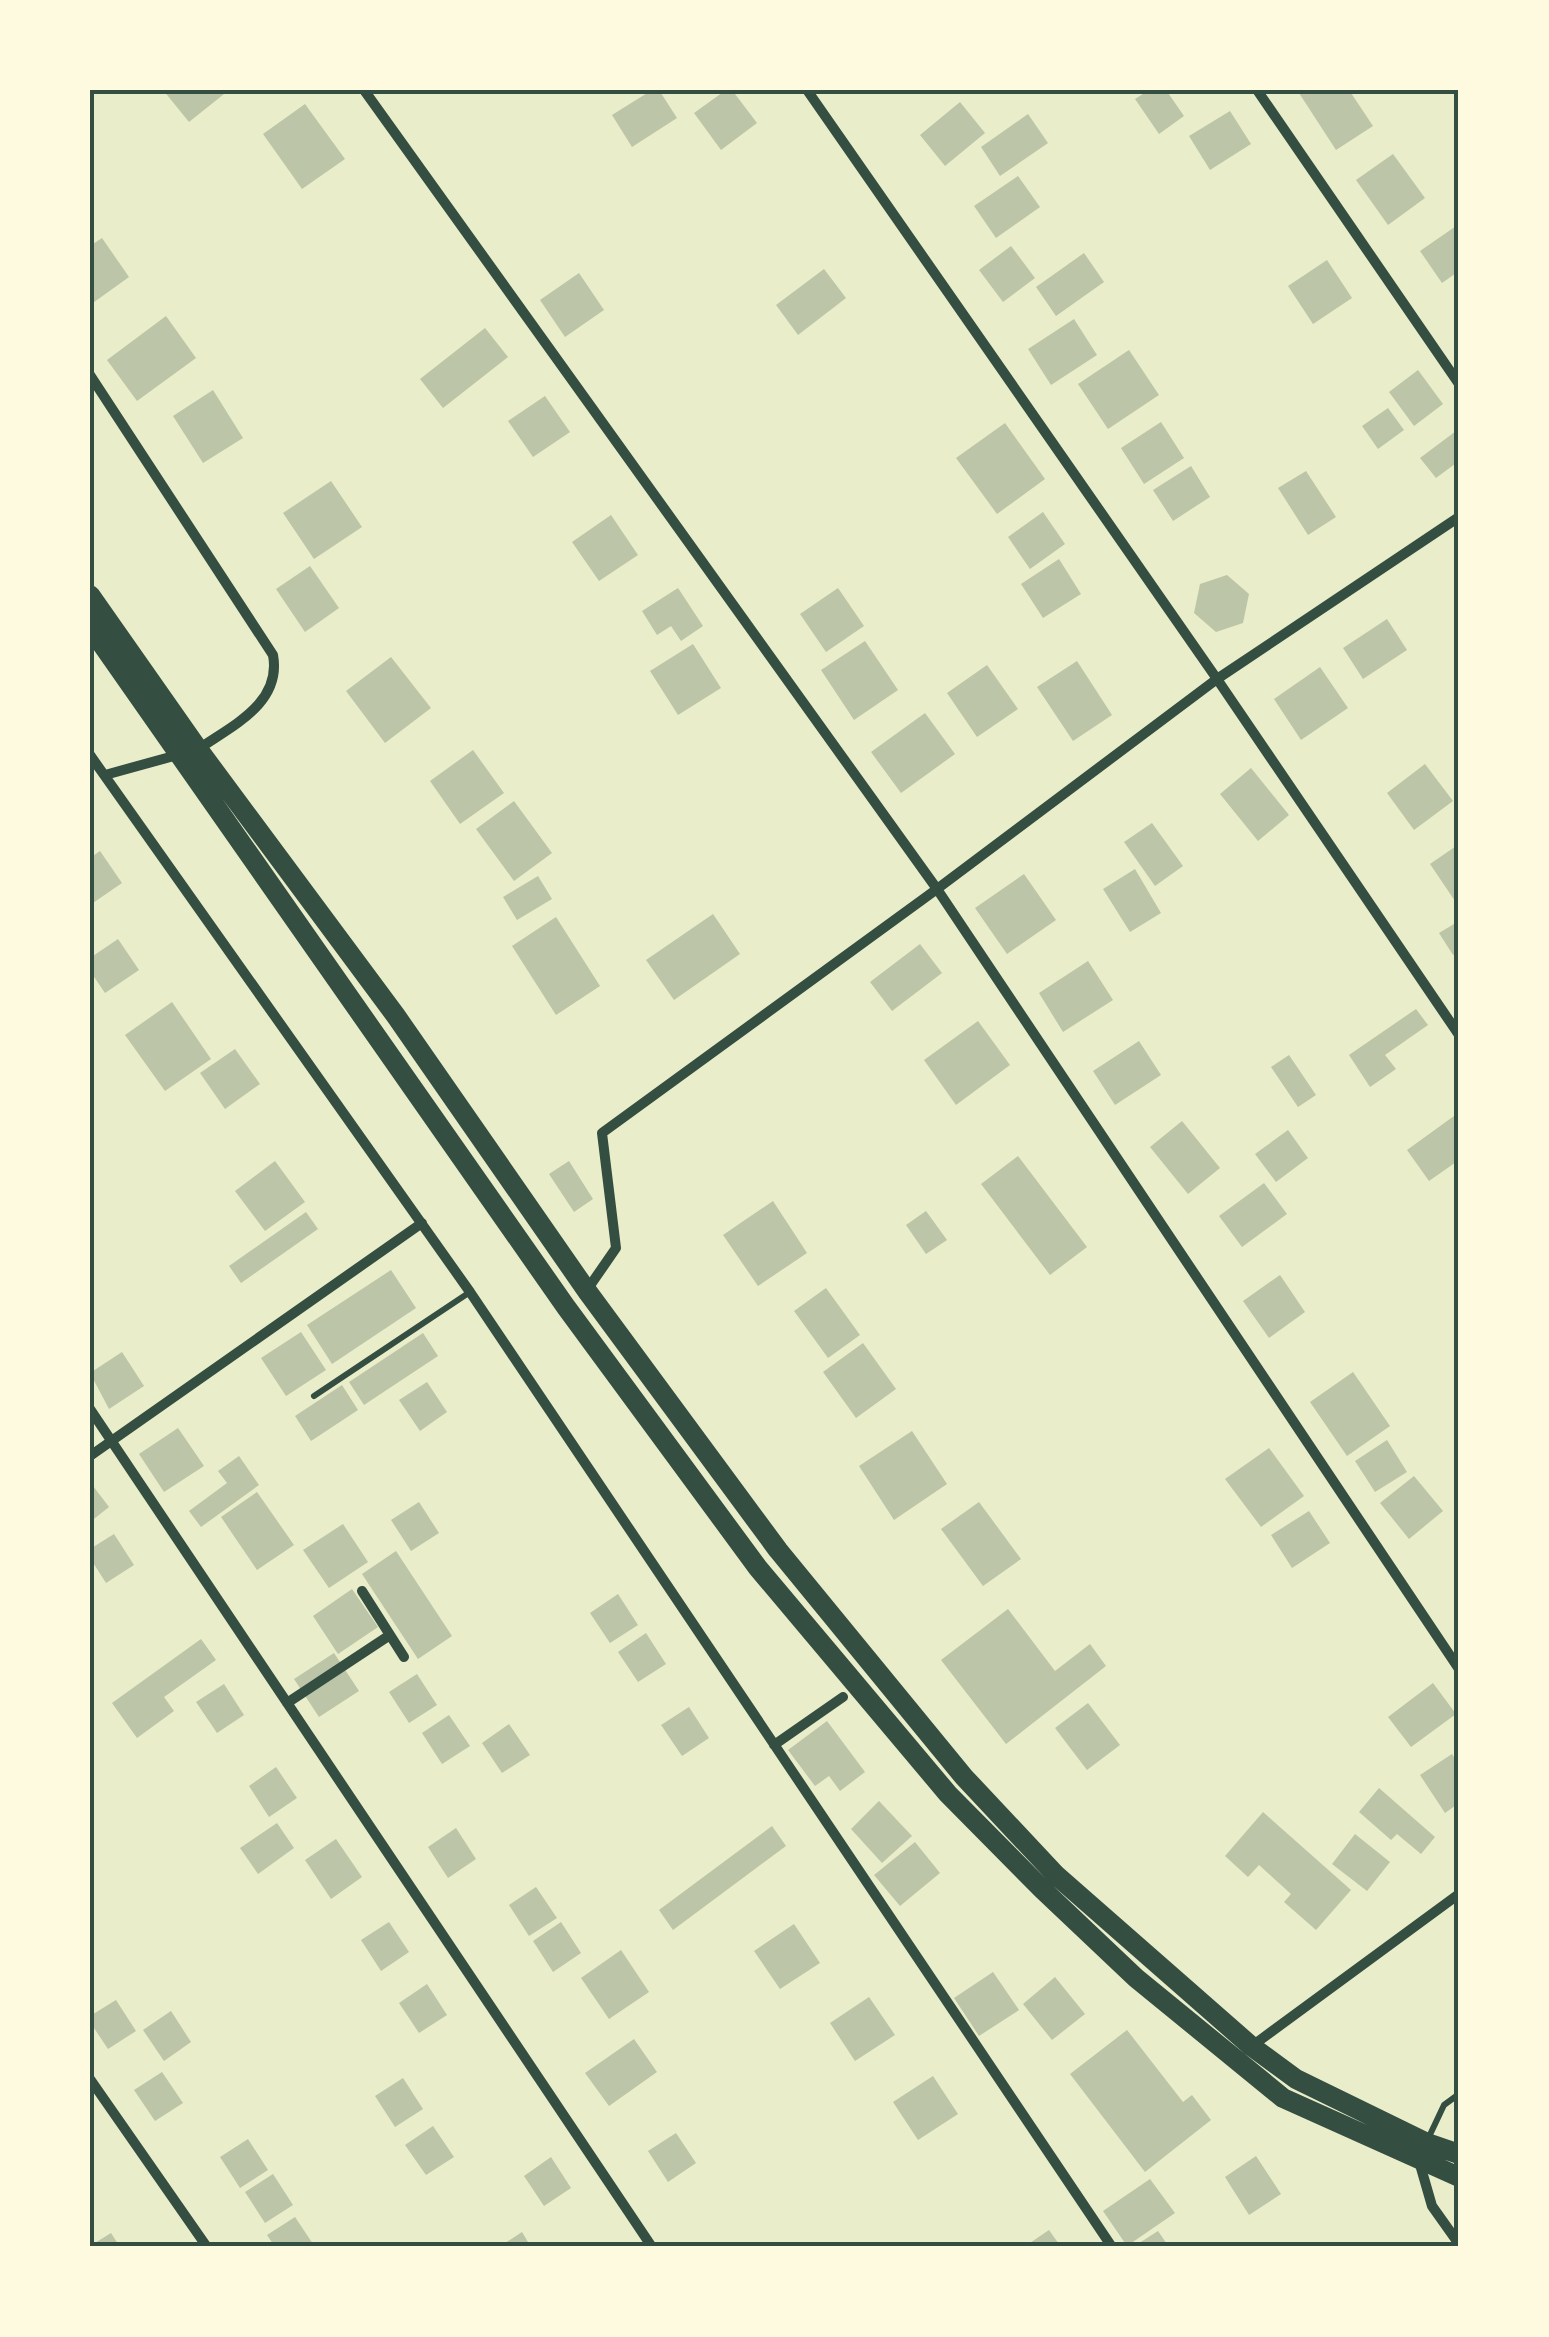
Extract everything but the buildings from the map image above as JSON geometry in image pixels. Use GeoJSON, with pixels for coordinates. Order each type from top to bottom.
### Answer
{"type":"FeatureCollection","features":[{"type":"Feature","properties":{"kind":"highway"},"geometry":{"type":"LineString","coordinates":[[90,596],[188,752],[566,1307],[758,1568],[948,1794],[1136,1978],[1283,2098],[1423,2151],[1459,2154]]}},
{"type":"Feature","properties":{"kind":"highway"},"geometry":{"type":"LineString","coordinates":[[90,627],[396,1016],[587,1291],[778,1550],[964,1777],[1056,1874],[1252,2046],[1296,2079],[1423,2151],[1459,2177]]}},
{"type":"Feature","properties":{"kind":"street"},"geometry":{"type":"LineString","coordinates":[[364,90],[937,890],[1459,1669]]}},
{"type":"Feature","properties":{"kind":"street"},"geometry":{"type":"LineString","coordinates":[[806,90],[1218,680],[1459,1036]]}},
{"type":"Feature","properties":{"kind":"street"},"geometry":{"type":"LineString","coordinates":[[1257,90],[1459,384]]}},
{"type":"Feature","properties":{"kind":"street"},"geometry":{"type":"LineString","coordinates":[[90,375],[272,656],[274,679],[258,706],[188,752],[105,775]]}},
{"type":"Feature","properties":{"kind":"street"},"geometry":{"type":"LineString","coordinates":[[587,1291],[616,1248],[602,1133],[1218,680],[1459,517]]}},
{"type":"Feature","properties":{"kind":"street"},"geometry":{"type":"LineString","coordinates":[[90,755],[470,1292],[1112,2247]]}},
{"type":"Feature","properties":{"kind":"street"},"geometry":{"type":"LineString","coordinates":[[90,1456],[422,1223]]}},
{"type":"Feature","properties":{"kind":"street"},"geometry":{"type":"LineString","coordinates":[[90,1410],[652,2247]]}},
{"type":"Feature","properties":{"kind":"street"},"geometry":{"type":"LineString","coordinates":[[362,1591],[404,1658]]}},
{"type":"Feature","properties":{"kind":"street"},"geometry":{"type":"LineString","coordinates":[[287,1703],[390,1635]]}},
{"type":"Feature","properties":{"kind":"street"},"geometry":{"type":"LineString","coordinates":[[774,1745],[842,1697]]}},
{"type":"Feature","properties":{"kind":"street"},"geometry":{"type":"LineString","coordinates":[[1252,2046],[1459,1894]]}},
{"type":"Feature","properties":{"kind":"street"},"geometry":{"type":"LineString","coordinates":[[90,2079],[207,2247]]}},
{"type":"Feature","properties":{"kind":"street"},"geometry":{"type":"LineString","coordinates":[[1423,2151],[1432,2206],[1459,2244]]}},
{"type":"Feature","properties":{"kind":"lane"},"geometry":{"type":"LineString","coordinates":[[314,1396],[470,1292]]}},
{"type":"Feature","properties":{"kind":"lane"},"geometry":{"type":"LineString","coordinates":[[1423,2151],[1444,2105],[1459,2094]]}}]}
